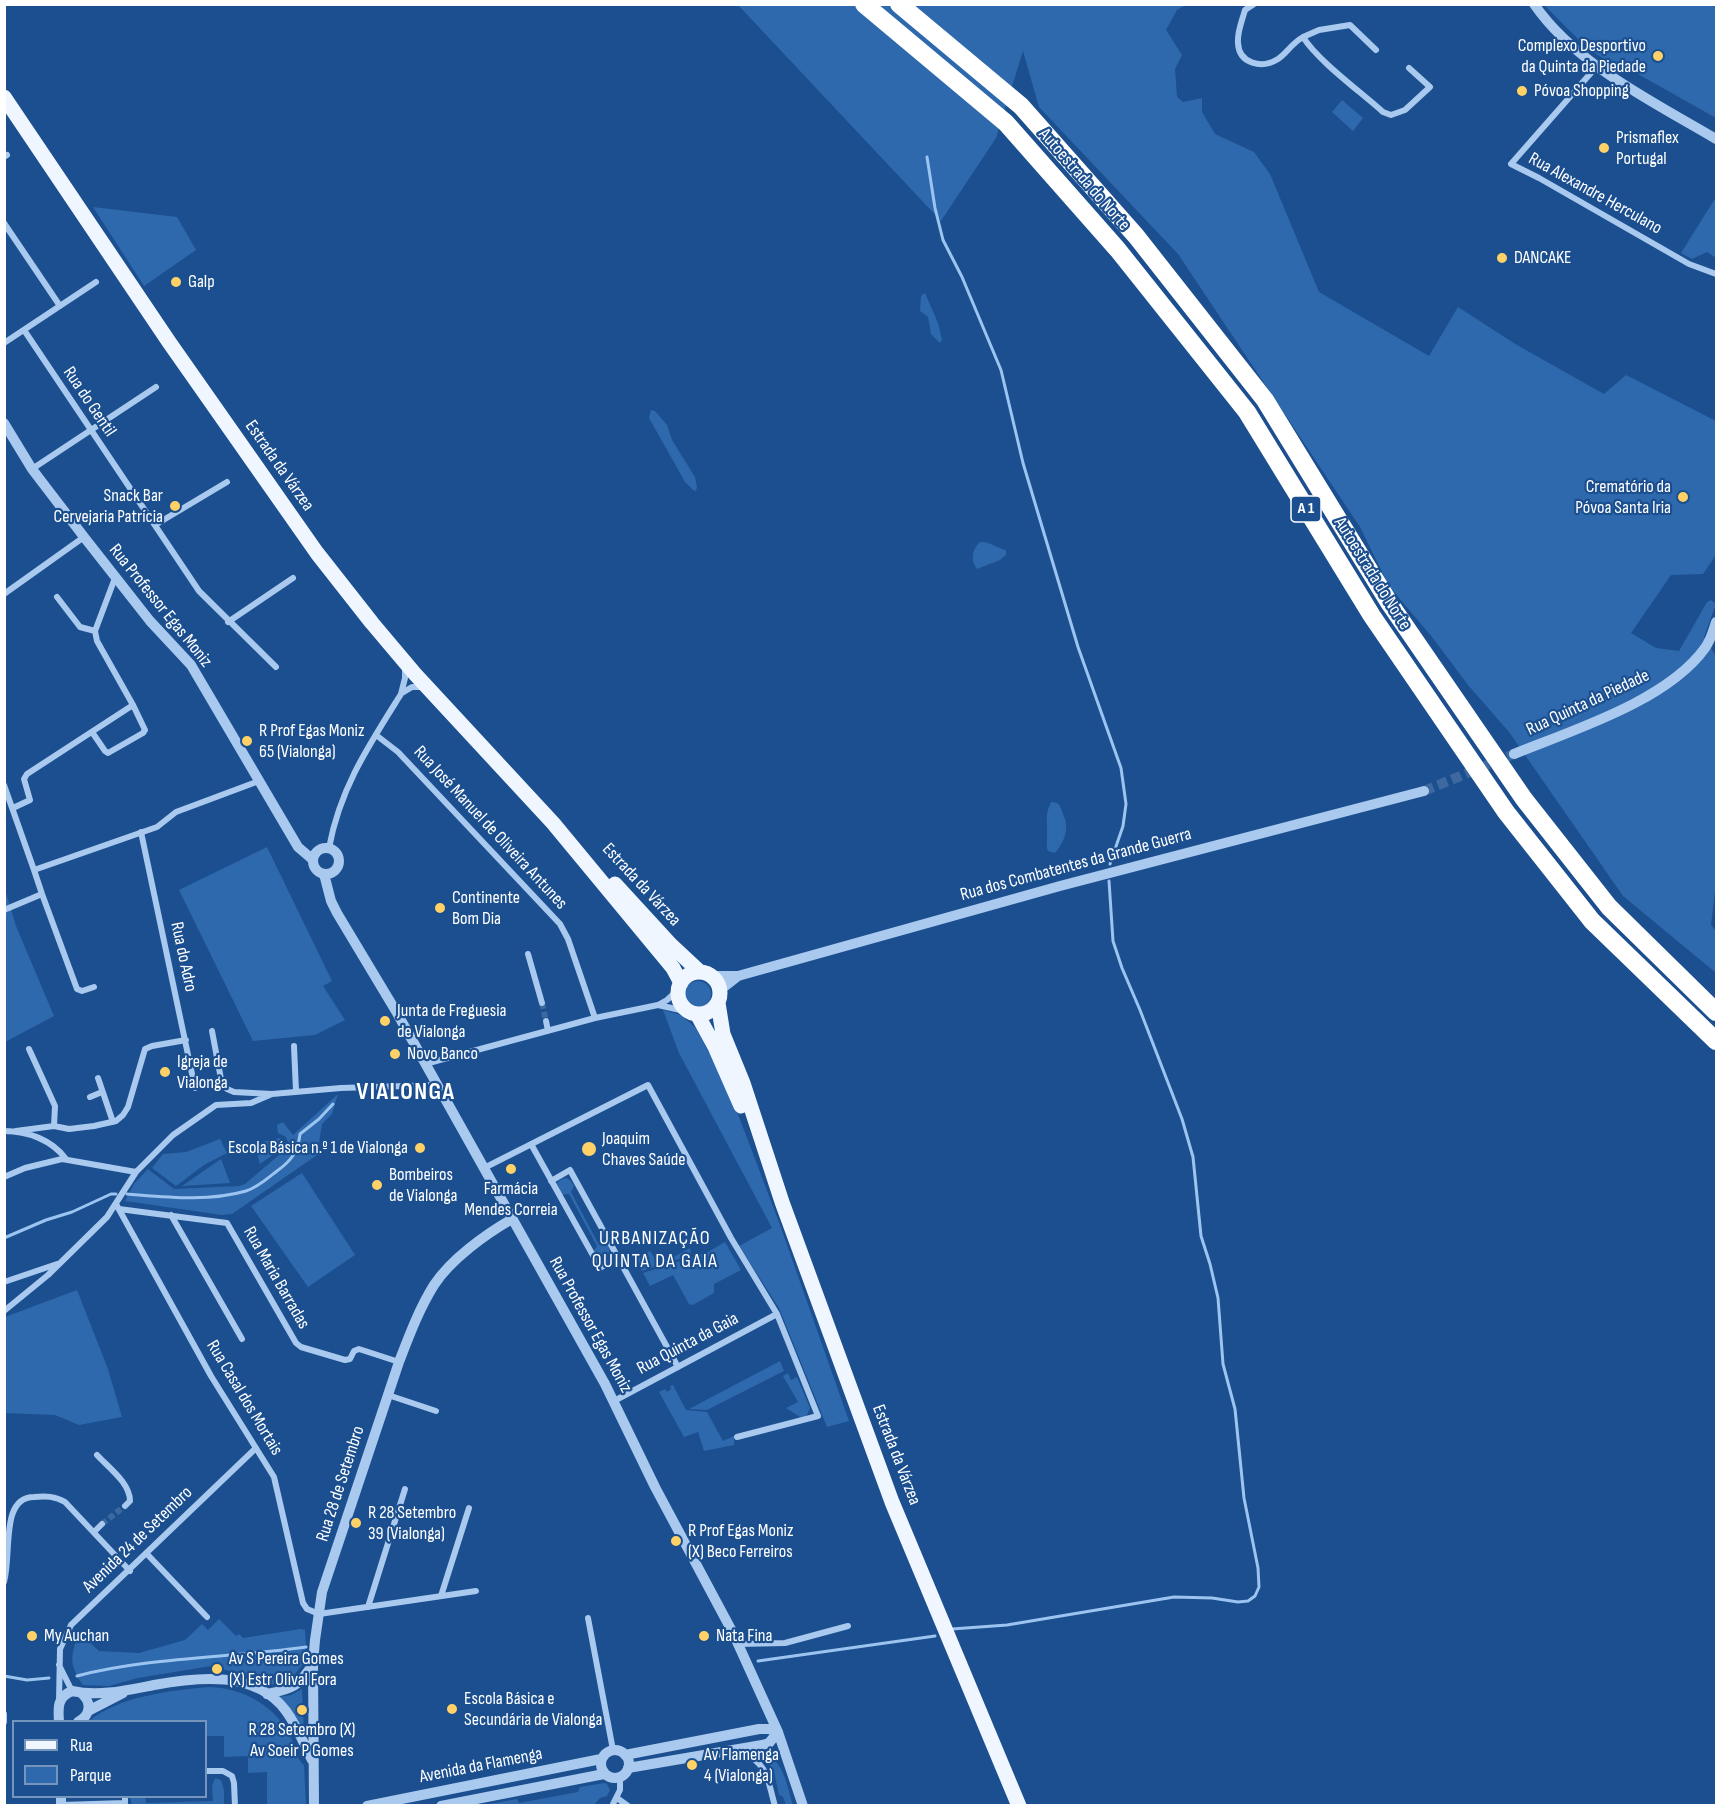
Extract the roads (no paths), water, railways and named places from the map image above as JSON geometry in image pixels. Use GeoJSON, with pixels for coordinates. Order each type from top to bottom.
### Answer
{"type":"FeatureCollection","features":[{"type":"Feature","properties":{"kind":"highway","name":"Autoestrada do Norte"},"geometry":{"type":"LineString","coordinates":[[864,4],[1006,123],[1118,250],[1247,412],[1372,616],[1506,812],[1592,921],[1716,1041]]}},
{"type":"Feature","properties":{"kind":"highway","name":"Autoestrada do Norte"},"geometry":{"type":"LineString","coordinates":[[899,4],[1021,106],[1136,236],[1265,400],[1390,604],[1524,799],[1609,908],[1716,1012]]}},
{"type":"Feature","properties":{"kind":"main road","name":"Estrada da Várzea"},"geometry":{"type":"LineString","coordinates":[[6,99],[317,554],[399,656],[553,823],[673,968],[680,986],[680,1002],[693,1013],[733,1086],[782,1202]]}},
{"type":"Feature","properties":{"kind":"main road","name":"Estrada da Várzea"},"geometry":{"type":"LineString","coordinates":[[553,823],[595,862],[670,945],[705,974],[715,979],[723,1034],[743,1083],[782,1202],[892,1502],[1019,1806]]}},
{"type":"Feature","properties":{"kind":"main road"},"geometry":{"type":"LineString","coordinates":[[680,986],[691,974],[705,974]]}},
{"type":"Feature","properties":{"kind":"main road"},"geometry":{"type":"LineString","coordinates":[[693,1013],[709,1012],[719,996]]}},
{"type":"Feature","properties":{"kind":"main road","name":"Estrada da Várzea"},"geometry":{"type":"LineString","coordinates":[[981,1719],[1008,1806]]}},
{"type":"Feature","properties":{"kind":"street"},"geometry":{"type":"LineString","coordinates":[[1254,4],[1245,10],[1238,41],[1239,51],[1246,61],[1259,65],[1278,59],[1293,43],[1304,37],[1319,30],[1350,25],[1376,50]]}},
{"type":"Feature","properties":{"kind":"street"},"geometry":{"type":"LineString","coordinates":[[1534,4],[1542,16],[1567,42],[1597,65],[1637,92],[1716,139]]}},
{"type":"Feature","properties":{"kind":"street"},"geometry":{"type":"LineString","coordinates":[[1304,37],[1309,46],[1349,82],[1383,112],[1391,115],[1405,110],[1430,87],[1409,68]]}},
{"type":"Feature","properties":{"kind":"street","name":"Rua Alexandre Herculano"},"geometry":{"type":"LineString","coordinates":[[1597,65],[1511,164],[1689,264],[1716,274]]}},
{"type":"Feature","properties":{"kind":"street"},"geometry":{"type":"LineString","coordinates":[[4,223],[60,306]]}},
{"type":"Feature","properties":{"kind":"street"},"geometry":{"type":"LineString","coordinates":[[4,343],[96,282]]}},
{"type":"Feature","properties":{"kind":"street","name":"Rua do Gentil"},"geometry":{"type":"LineString","coordinates":[[24,330],[198,591],[276,667]]}},
{"type":"Feature","properties":{"kind":"street"},"geometry":{"type":"LineString","coordinates":[[32,469],[156,387]]}},
{"type":"Feature","properties":{"kind":"street","name":"Rua Professor Egas Moniz"},"geometry":{"type":"LineString","coordinates":[[4,423],[32,469],[115,578],[150,621],[191,665],[298,847],[312,859],[314,867],[324,874],[331,901],[337,913],[398,1013],[614,1401],[655,1487],[738,1644],[769,1709],[803,1806]]}},
{"type":"Feature","properties":{"kind":"street"},"geometry":{"type":"LineString","coordinates":[[155,525],[227,482]]}},
{"type":"Feature","properties":{"kind":"street"},"geometry":{"type":"LineString","coordinates":[[4,594],[84,537]]}},
{"type":"Feature","properties":{"kind":"street"},"geometry":{"type":"LineString","coordinates":[[92,732],[108,753],[144,733],[145,728],[99,648],[95,630],[115,578]]}},
{"type":"Feature","properties":{"kind":"street"},"geometry":{"type":"LineString","coordinates":[[228,621],[293,578]]}},
{"type":"Feature","properties":{"kind":"street"},"geometry":{"type":"LineString","coordinates":[[57,597],[81,628],[95,630]]}},
{"type":"Feature","properties":{"kind":"street","name":"Rua Quinta da Piedade"},"geometry":{"type":"LineString","coordinates":[[1514,754],[1604,717],[1658,690],[1679,675],[1705,648],[1716,622]]}},
{"type":"Feature","properties":{"kind":"street"},"geometry":{"type":"LineString","coordinates":[[329,848],[344,792],[401,694],[405,672],[399,656]]}},
{"type":"Feature","properties":{"kind":"street"},"geometry":{"type":"LineString","coordinates":[[401,694],[412,687],[428,689]]}},
{"type":"Feature","properties":{"kind":"street"},"geometry":{"type":"LineString","coordinates":[[13,808],[30,800],[24,781],[25,776],[133,705]]}},
{"type":"Feature","properties":{"kind":"street","name":"Rua José Manuel de Oliveira Antunes"},"geometry":{"type":"LineString","coordinates":[[376,735],[398,752],[560,924],[568,939],[595,1018]]}},
{"type":"Feature","properties":{"kind":"street"},"geometry":{"type":"LineString","coordinates":[[34,870],[157,827],[176,812],[259,781]]}},
{"type":"Feature","properties":{"kind":"street"},"geometry":{"type":"LineString","coordinates":[[4,785],[77,989],[82,991],[94,987]]}},
{"type":"Feature","properties":{"kind":"street","name":"Rua dos Combatentes da Grande Guerra"},"geometry":{"type":"LineString","coordinates":[[705,974],[738,976],[1060,885],[1424,791]]}},
{"type":"Feature","properties":{"kind":"street","name":"Rua do Adro"},"geometry":{"type":"LineString","coordinates":[[141,832],[195,1088]]}},
{"type":"Feature","properties":{"kind":"street"},"geometry":{"type":"LineString","coordinates":[[312,859],[320,849],[329,848],[336,853],[339,862],[336,869],[324,874]]}},
{"type":"Feature","properties":{"kind":"street"},"geometry":{"type":"LineString","coordinates":[[4,910],[42,894]]}},
{"type":"Feature","properties":{"kind":"street"},"geometry":{"type":"LineString","coordinates":[[528,954],[542,1003]]}},
{"type":"Feature","properties":{"kind":"street","name":"Rua dos Combatentes da Grande Guerra"},"geometry":{"type":"LineString","coordinates":[[719,996],[738,976]]}},
{"type":"Feature","properties":{"kind":"street"},"geometry":{"type":"LineString","coordinates":[[425,1064],[595,1018],[658,1005],[667,1000],[680,986]]}},
{"type":"Feature","properties":{"kind":"street"},"geometry":{"type":"LineString","coordinates":[[658,1005],[693,1013]]}},
{"type":"Feature","properties":{"kind":"street"},"geometry":{"type":"LineString","coordinates":[[546,1021],[549,1030]]}},
{"type":"Feature","properties":{"kind":"street"},"geometry":{"type":"LineString","coordinates":[[212,1031],[221,1079],[227,1089],[234,1092],[272,1094],[341,1088],[437,1085]]}},
{"type":"Feature","properties":{"kind":"street"},"geometry":{"type":"LineString","coordinates":[[4,1131],[54,1126],[74,1129],[112,1122],[121,1117],[127,1109],[145,1049],[186,1040]]}},
{"type":"Feature","properties":{"kind":"street"},"geometry":{"type":"LineString","coordinates":[[294,1046],[296,1091]]}},
{"type":"Feature","properties":{"kind":"street"},"geometry":{"type":"LineString","coordinates":[[29,1049],[55,1106],[54,1126]]}},
{"type":"Feature","properties":{"kind":"street"},"geometry":{"type":"LineString","coordinates":[[98,1078],[112,1122]]}},
{"type":"Feature","properties":{"kind":"street"},"geometry":{"type":"LineString","coordinates":[[484,1168],[648,1085],[731,1238],[777,1314],[818,1416],[737,1437]]}},
{"type":"Feature","properties":{"kind":"street"},"geometry":{"type":"LineString","coordinates":[[90,1097],[102,1092]]}},
{"type":"Feature","properties":{"kind":"street"},"geometry":{"type":"LineString","coordinates":[[4,1311],[60,1263],[118,1207],[136,1172],[173,1135],[208,1110],[222,1104],[251,1103],[272,1094]]}},
{"type":"Feature","properties":{"kind":"street"},"geometry":{"type":"LineString","coordinates":[[16,1131],[45,1140],[59,1149],[66,1159]]}},
{"type":"Feature","properties":{"kind":"street"},"geometry":{"type":"LineString","coordinates":[[531,1144],[600,1269],[619,1257]]}},
{"type":"Feature","properties":{"kind":"street"},"geometry":{"type":"LineString","coordinates":[[4,1177],[49,1161],[66,1159],[136,1172]]}},
{"type":"Feature","properties":{"kind":"street"},"geometry":{"type":"LineString","coordinates":[[551,1181],[570,1170],[678,1367]]}},
{"type":"Feature","properties":{"kind":"street","name":"Rua Maria Barradas"},"geometry":{"type":"LineString","coordinates":[[118,1207],[227,1223],[298,1345],[345,1360],[350,1359],[354,1351],[358,1349],[399,1362]]}},
{"type":"Feature","properties":{"kind":"street","name":"Rua Casal dos Mortais"},"geometry":{"type":"LineString","coordinates":[[118,1207],[211,1376],[276,1484],[303,1603],[307,1609],[319,1614]]}},
{"type":"Feature","properties":{"kind":"street"},"geometry":{"type":"LineString","coordinates":[[171,1215],[242,1339]]}},
{"type":"Feature","properties":{"kind":"street","name":"Rua 28 de Setembro"},"geometry":{"type":"LineString","coordinates":[[314,1806],[313,1664],[322,1592],[399,1362],[412,1326],[435,1284],[454,1263],[491,1231],[512,1219]]}},
{"type":"Feature","properties":{"kind":"street"},"geometry":{"type":"LineString","coordinates":[[4,1282],[60,1263]]}},
{"type":"Feature","properties":{"kind":"street","name":"Rua Quinta da Gaia"},"geometry":{"type":"LineString","coordinates":[[614,1401],[777,1314]]}},
{"type":"Feature","properties":{"kind":"street"},"geometry":{"type":"LineString","coordinates":[[388,1395],[436,1411]]}},
{"type":"Feature","properties":{"kind":"street","name":"Avenida 24 de Setembro"},"geometry":{"type":"LineString","coordinates":[[59,1712],[60,1649],[71,1625],[130,1571],[255,1448]]}},
{"type":"Feature","properties":{"kind":"street"},"geometry":{"type":"LineString","coordinates":[[96,1455],[130,1493],[130,1501],[125,1506]]}},
{"type":"Feature","properties":{"kind":"street"},"geometry":{"type":"LineString","coordinates":[[368,1607],[405,1489]]}},
{"type":"Feature","properties":{"kind":"street"},"geometry":{"type":"LineString","coordinates":[[4,1582],[7,1516],[11,1507],[20,1498],[25,1497],[56,1498],[65,1502],[130,1571]]}},
{"type":"Feature","properties":{"kind":"street"},"geometry":{"type":"LineString","coordinates":[[441,1596],[469,1508]]}},
{"type":"Feature","properties":{"kind":"street"},"geometry":{"type":"LineString","coordinates":[[94,1532],[102,1524]]}},
{"type":"Feature","properties":{"kind":"street"},"geometry":{"type":"LineString","coordinates":[[147,1554],[207,1617]]}},
{"type":"Feature","properties":{"kind":"street"},"geometry":{"type":"LineString","coordinates":[[319,1614],[476,1591]]}},
{"type":"Feature","properties":{"kind":"street"},"geometry":{"type":"LineString","coordinates":[[588,1618],[613,1750]]}},
{"type":"Feature","properties":{"kind":"street"},"geometry":{"type":"LineString","coordinates":[[738,1644],[785,1643],[848,1626]]}},
{"type":"Feature","properties":{"kind":"street"},"geometry":{"type":"LineString","coordinates":[[58,1664],[76,1692],[88,1701],[88,1711],[81,1720]]}},
{"type":"Feature","properties":{"kind":"street"},"geometry":{"type":"LineString","coordinates":[[267,1694],[295,1686],[302,1681],[313,1664]]}},
{"type":"Feature","properties":{"kind":"street"},"geometry":{"type":"LineString","coordinates":[[59,1712],[63,1696],[76,1692],[126,1691],[156,1684],[217,1678],[243,1684],[267,1694],[282,1706],[290,1716],[313,1762]]}},
{"type":"Feature","properties":{"kind":"street"},"geometry":{"type":"LineString","coordinates":[[88,1711],[126,1691]]}},
{"type":"Feature","properties":{"kind":"street"},"geometry":{"type":"LineString","coordinates":[[759,1729],[767,1718],[769,1709]]}},
{"type":"Feature","properties":{"kind":"street"},"geometry":{"type":"LineString","coordinates":[[4,1714],[4,1722]]}},
{"type":"Feature","properties":{"kind":"street"},"geometry":{"type":"LineString","coordinates":[[625,1755],[759,1729],[778,1732]]}},
{"type":"Feature","properties":{"kind":"street"},"geometry":{"type":"LineString","coordinates":[[612,1806],[617,1798],[620,1778],[628,1768],[762,1745],[769,1743],[778,1732]]}},
{"type":"Feature","properties":{"kind":"street"},"geometry":{"type":"LineString","coordinates":[[762,1745],[787,1756]]}},
{"type":"Feature","properties":{"kind":"street"},"geometry":{"type":"LineString","coordinates":[[740,1749],[758,1760],[768,1776],[775,1806]]}},
{"type":"Feature","properties":{"kind":"street"},"geometry":{"type":"LineString","coordinates":[[620,1778],[611,1778],[604,1774],[601,1760],[604,1755],[613,1750],[622,1752],[628,1768]]}},
{"type":"Feature","properties":{"kind":"street","name":"Avenida da Flamenga"},"geometry":{"type":"LineString","coordinates":[[367,1806],[601,1760]]}},
{"type":"Feature","properties":{"kind":"street"},"geometry":{"type":"LineString","coordinates":[[207,1771],[223,1771],[232,1776],[235,1806]]}},
{"type":"Feature","properties":{"kind":"street","name":"Avenida da Flamenga"},"geometry":{"type":"LineString","coordinates":[[441,1806],[604,1774]]}},
{"type":"Feature","properties":{"kind":"street"},"geometry":{"type":"LineString","coordinates":[[61,1802],[124,1803],[125,1798]]}},
{"type":"Feature","properties":{"kind":"street"},"geometry":{"type":"LineString","coordinates":[[617,1798],[628,1806]]}},
{"type":"Feature","properties":{"kind":"waterway"},"geometry":{"type":"LineString","coordinates":[[927,157],[943,240],[962,277],[1001,370],[1023,463],[1078,647],[1121,768],[1126,804],[1123,826],[1110,864]]}},
{"type":"Feature","properties":{"kind":"waterway"},"geometry":{"type":"LineString","coordinates":[[952,1629],[1007,1625],[1174,1597],[1248,1601],[1255,1596],[1259,1587],[1258,1568],[1244,1498],[1235,1409],[1223,1364],[1218,1298],[1201,1236],[1193,1157],[1182,1119],[1113,941],[1109,881]]}},
{"type":"Feature","properties":{"kind":"waterway"},"geometry":{"type":"LineString","coordinates":[[127,1194],[202,1198],[250,1190],[286,1164],[296,1151],[300,1134],[333,1104]]}},
{"type":"Feature","properties":{"kind":"waterway"},"geometry":{"type":"LineString","coordinates":[[4,1238],[46,1220],[72,1212],[111,1194],[116,1194]]}},
{"type":"Feature","properties":{"kind":"waterway"},"geometry":{"type":"LineString","coordinates":[[758,1661],[935,1636]]}},
{"type":"Feature","properties":{"kind":"waterway"},"geometry":{"type":"LineString","coordinates":[[77,1676],[162,1661],[306,1647]]}},
{"type":"Feature","properties":{"kind":"waterway"},"geometry":{"type":"LineString","coordinates":[[4,1676],[27,1680],[49,1678]]}},
{"type":"Feature","properties":{"kind":"tunnel"},"geometry":{"type":"LineString","coordinates":[[1424,791],[1514,754]]}},
{"type":"Feature","properties":{"kind":"tunnel"},"geometry":{"type":"LineString","coordinates":[[542,1003],[546,1021]]}},
{"type":"Feature","properties":{"kind":"tunnel"},"geometry":{"type":"LineString","coordinates":[[102,1524],[125,1506]]}},
{"type":"Feature","properties":{"kind":"place","name":"Complexo Desportivo da Quinta da Piedade"},"geometry":{"type":"Point","coordinates":[1658,56]}},
{"type":"Feature","properties":{"kind":"place","name":"Póvoa Shopping"},"geometry":{"type":"Point","coordinates":[1522,91]}},
{"type":"Feature","properties":{"kind":"place","name":"Prismaflex Portugal"},"geometry":{"type":"Point","coordinates":[1604,148]}},
{"type":"Feature","properties":{"kind":"place","name":"DANCAKE"},"geometry":{"type":"Point","coordinates":[1502,258]}},
{"type":"Feature","properties":{"kind":"place","name":"Galp"},"geometry":{"type":"Point","coordinates":[176,282]}},
{"type":"Feature","properties":{"kind":"place","name":"Crematório da Póvoa Santa Iria"},"geometry":{"type":"Point","coordinates":[1683,497]}},
{"type":"Feature","properties":{"kind":"place","name":"Snack Bar Cervejaria Patrícia"},"geometry":{"type":"Point","coordinates":[175,506]}},
{"type":"Feature","properties":{"kind":"place","name":"R Prof Egas Moniz 65 (Vialonga)"},"geometry":{"type":"Point","coordinates":[247,741]}},
{"type":"Feature","properties":{"kind":"place","name":"Continente Bom Dia"},"geometry":{"type":"Point","coordinates":[440,908]}},
{"type":"Feature","properties":{"kind":"place","name":"Junta de Freguesia de Vialonga"},"geometry":{"type":"Point","coordinates":[385,1021]}},
{"type":"Feature","properties":{"kind":"place","name":"Novo Banco"},"geometry":{"type":"Point","coordinates":[395,1054]}},
{"type":"Feature","properties":{"kind":"place","name":"Igreja de Vialonga"},"geometry":{"type":"Point","coordinates":[165,1072]}},
{"type":"Feature","properties":{"kind":"place","name":"Escola Básica n.º 1 de Vialonga"},"geometry":{"type":"Point","coordinates":[420,1148]}},
{"type":"Feature","properties":{"kind":"place","name":"Joaquim Chaves Saúde"},"geometry":{"type":"Point","coordinates":[589,1149]}},
{"type":"Feature","properties":{"kind":"place","name":"Farmácia Mendes Correia"},"geometry":{"type":"Point","coordinates":[511,1169]}},
{"type":"Feature","properties":{"kind":"place","name":"Bombeiros de Vialonga"},"geometry":{"type":"Point","coordinates":[377,1185]}},
{"type":"Feature","properties":{"kind":"place","name":"R 28 Setembro 39 (Vialonga)"},"geometry":{"type":"Point","coordinates":[356,1523]}},
{"type":"Feature","properties":{"kind":"place","name":"R Prof Egas Moniz (X) Beco Ferreiros"},"geometry":{"type":"Point","coordinates":[676,1541]}},
{"type":"Feature","properties":{"kind":"place","name":"My Auchan"},"geometry":{"type":"Point","coordinates":[32,1636]}},
{"type":"Feature","properties":{"kind":"place","name":"Nata Fina"},"geometry":{"type":"Point","coordinates":[704,1636]}},
{"type":"Feature","properties":{"kind":"place","name":"Av S Pereira Gomes (X) Estr Olival Fora"},"geometry":{"type":"Point","coordinates":[217,1669]}},
{"type":"Feature","properties":{"kind":"place","name":"Escola Básica e Secundária de Vialonga"},"geometry":{"type":"Point","coordinates":[452,1709]}},
{"type":"Feature","properties":{"kind":"place","name":"R 28 Setembro (X) Av Soeir P Gomes"},"geometry":{"type":"Point","coordinates":[302,1710]}},
{"type":"Feature","properties":{"kind":"place","name":"Av Flamenga 4 (Vialonga)"},"geometry":{"type":"Point","coordinates":[692,1765]}},
{"type":"Feature","properties":{"kind":"district","name":"VIALONGA"},"geometry":{"type":"Point","coordinates":[406,1093]}},
{"type":"Feature","properties":{"kind":"district","name":"URBANIZAÇÃO QUINTA DA GAIA"},"geometry":{"type":"Point","coordinates":[655,1250]}}]}
